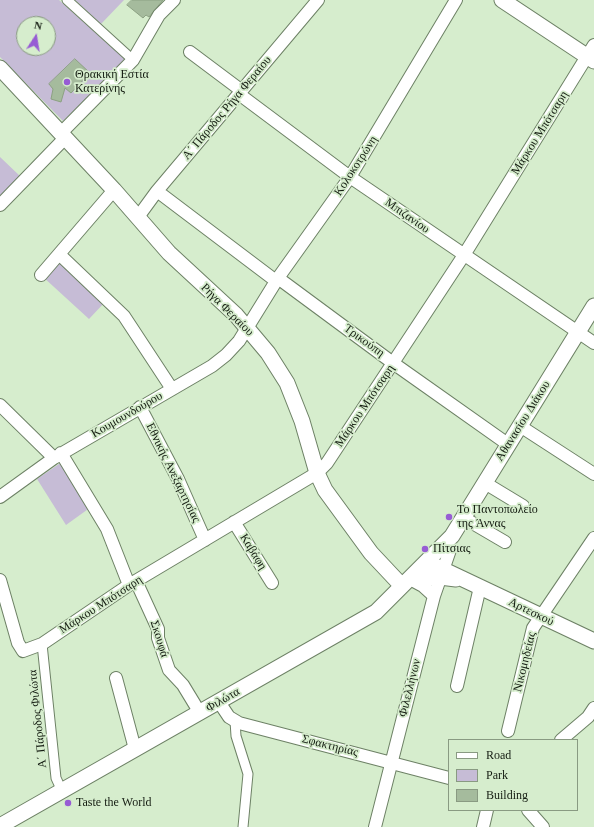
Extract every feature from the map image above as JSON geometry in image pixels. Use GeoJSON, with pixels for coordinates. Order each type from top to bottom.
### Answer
{"type":"FeatureCollection","features":[{"type":"Feature","properties":{"kind":"street"},"geometry":{"type":"LineString","coordinates":[[67,0],[133,60]]}},
{"type":"Feature","properties":{"kind":"street"},"geometry":{"type":"LineString","coordinates":[[0,205],[133,60],[159,15],[174,0]]}},
{"type":"Feature","properties":{"kind":"street","name":"Α΄ Πάροδος Ρήγα Φεραίου"},"geometry":{"type":"LineString","coordinates":[[138,217],[157,191],[318,0]]}},
{"type":"Feature","properties":{"kind":"street","name":"Κολοκοτρώνη"},"geometry":{"type":"LineString","coordinates":[[247,327],[277,280],[350,177],[456,0]]}},
{"type":"Feature","properties":{"kind":"street"},"geometry":{"type":"LineString","coordinates":[[502,0],[592,54]]}},
{"type":"Feature","properties":{"kind":"street","name":"Μπιζανίου"},"geometry":{"type":"LineString","coordinates":[[190,52],[350,177],[594,343]]}},
{"type":"Feature","properties":{"kind":"street","name":"Μάρκου Μπότσαρη"},"geometry":{"type":"LineString","coordinates":[[0,580],[18,643],[23,651],[42,644],[132,583],[317,474],[327,463],[394,363],[592,54]]}},
{"type":"Feature","properties":{"kind":"street","name":"Ρήγα Φεραίου"},"geometry":{"type":"LineString","coordinates":[[0,68],[64,134],[169,253],[247,327],[268,354],[287,383],[302,421],[317,474],[325,490],[371,553],[406,582]]}},
{"type":"Feature","properties":{"kind":"street"},"geometry":{"type":"LineString","coordinates":[[41,275],[114,190]]}},
{"type":"Feature","properties":{"kind":"street","name":"Τρικούπη"},"geometry":{"type":"LineString","coordinates":[[157,191],[277,280],[509,445]]}},
{"type":"Feature","properties":{"kind":"street"},"geometry":{"type":"LineString","coordinates":[[59,254],[124,316],[172,389]]}},
{"type":"Feature","properties":{"kind":"street","name":"Αθανασίου Διάκου"},"geometry":{"type":"LineString","coordinates":[[427,562],[451,543],[485,483],[594,306]]}},
{"type":"Feature","properties":{"kind":"street","name":"Κουμουνδούρου"},"geometry":{"type":"LineString","coordinates":[[0,497],[58,456],[212,366],[226,355],[239,341],[247,327]]}},
{"type":"Feature","properties":{"kind":"street","name":"Σκουφά"},"geometry":{"type":"LineString","coordinates":[[0,405],[58,456],[107,529],[132,583],[158,629],[158,638],[169,670],[183,685],[200,713]]}},
{"type":"Feature","properties":{"kind":"street","name":"Εθνικής Ανεξαρτησίας"},"geometry":{"type":"LineString","coordinates":[[140,407],[178,478],[204,540]]}},
{"type":"Feature","properties":{"kind":"street"},"geometry":{"type":"LineString","coordinates":[[520,426],[594,474]]}},
{"type":"Feature","properties":{"kind":"street"},"geometry":{"type":"LineString","coordinates":[[485,483],[523,506]]}},
{"type":"Feature","properties":{"kind":"street"},"geometry":{"type":"LineString","coordinates":[[464,518],[505,542]]}},
{"type":"Feature","properties":{"kind":"street","name":"Καβάφη"},"geometry":{"type":"LineString","coordinates":[[234,522],[272,583]]}},
{"type":"Feature","properties":{"kind":"street","name":"Νικομηδείας"},"geometry":{"type":"LineString","coordinates":[[508,730],[533,628],[594,538]]}},
{"type":"Feature","properties":{"kind":"street","name":"Φιλελλήνων"},"geometry":{"type":"LineString","coordinates":[[375,827],[434,596],[451,543]]}},
{"type":"Feature","properties":{"kind":"street","name":"Φιλώτα"},"geometry":{"type":"LineString","coordinates":[[5,825],[376,612],[427,562]]}},
{"type":"Feature","properties":{"kind":"street","name":"Αρτεσκού"},"geometry":{"type":"LineString","coordinates":[[427,562],[441,573],[474,584],[594,641]]}},
{"type":"Feature","properties":{"kind":"street","name":"Αρτεσκού"},"geometry":{"type":"LineString","coordinates":[[406,582],[441,573]]}},
{"type":"Feature","properties":{"kind":"street"},"geometry":{"type":"LineString","coordinates":[[406,582],[423,586],[434,596]]}},
{"type":"Feature","properties":{"kind":"street"},"geometry":{"type":"LineString","coordinates":[[457,686],[474,584]]}},
{"type":"Feature","properties":{"kind":"street","name":"Α΄ Πάροδος Φιλώτα"},"geometry":{"type":"LineString","coordinates":[[42,644],[56,778],[62,791]]}},
{"type":"Feature","properties":{"kind":"street"},"geometry":{"type":"LineString","coordinates":[[116,678],[135,749]]}},
{"type":"Feature","properties":{"kind":"street"},"geometry":{"type":"LineString","coordinates":[[219,702],[229,717],[235,721],[236,736],[248,774],[243,827]]}},
{"type":"Feature","properties":{"kind":"street"},"geometry":{"type":"LineString","coordinates":[[562,739],[592,716]]}},
{"type":"Feature","properties":{"kind":"street","name":"Σφακτηρίας"},"geometry":{"type":"LineString","coordinates":[[235,721],[448,778]]}},
{"type":"Feature","properties":{"kind":"street"},"geometry":{"type":"LineString","coordinates":[[483,827],[487,811]]}},
{"type":"Feature","properties":{"kind":"street"},"geometry":{"type":"LineString","coordinates":[[529,811],[543,827]]}},
{"type":"Feature","properties":{"kind":"green space"},"geometry":{"type":"Polygon","coordinates":[[[0,0],[59,0],[126,60],[63,121],[0,57],[0,0]]]}},
{"type":"Feature","properties":{"kind":"green space"},"geometry":{"type":"Polygon","coordinates":[[[75,0],[124,0],[101,24],[75,0]]]}},
{"type":"Feature","properties":{"kind":"green space"},"geometry":{"type":"Polygon","coordinates":[[[0,157],[21,177],[0,198],[0,157]]]}},
{"type":"Feature","properties":{"kind":"green space"},"geometry":{"type":"Polygon","coordinates":[[[58,258],[105,302],[89,319],[42,276],[58,258]]]}},
{"type":"Feature","properties":{"kind":"green space"},"geometry":{"type":"Polygon","coordinates":[[[62,462],[91,507],[66,525],[37,479],[62,462]]]}},
{"type":"Feature","properties":{"kind":"building"},"geometry":{"type":"Polygon","coordinates":[[[132,0],[163,0],[149,17],[146,15],[143,18],[127,5],[132,0]]]}},
{"type":"Feature","properties":{"kind":"building","name":"Θρακική Εστία Κατερίνης"},"geometry":{"type":"Polygon","coordinates":[[[75,59],[90,73],[71,93],[65,88],[61,102],[51,99],[53,89],[49,84],[75,59]]]}},
{"type":"Feature","properties":{"kind":"place","name":"Θρακική Εστία Κατερίνης"},"geometry":{"type":"Point","coordinates":[67,82]}},
{"type":"Feature","properties":{"kind":"place","name":"Το Παντοπωλείο της Άννας"},"geometry":{"type":"Point","coordinates":[449,517]}},
{"type":"Feature","properties":{"kind":"place","name":"Πίτσιας"},"geometry":{"type":"Point","coordinates":[425,549]}},
{"type":"Feature","properties":{"kind":"place","name":"Taste the World"},"geometry":{"type":"Point","coordinates":[68,803]}}]}
